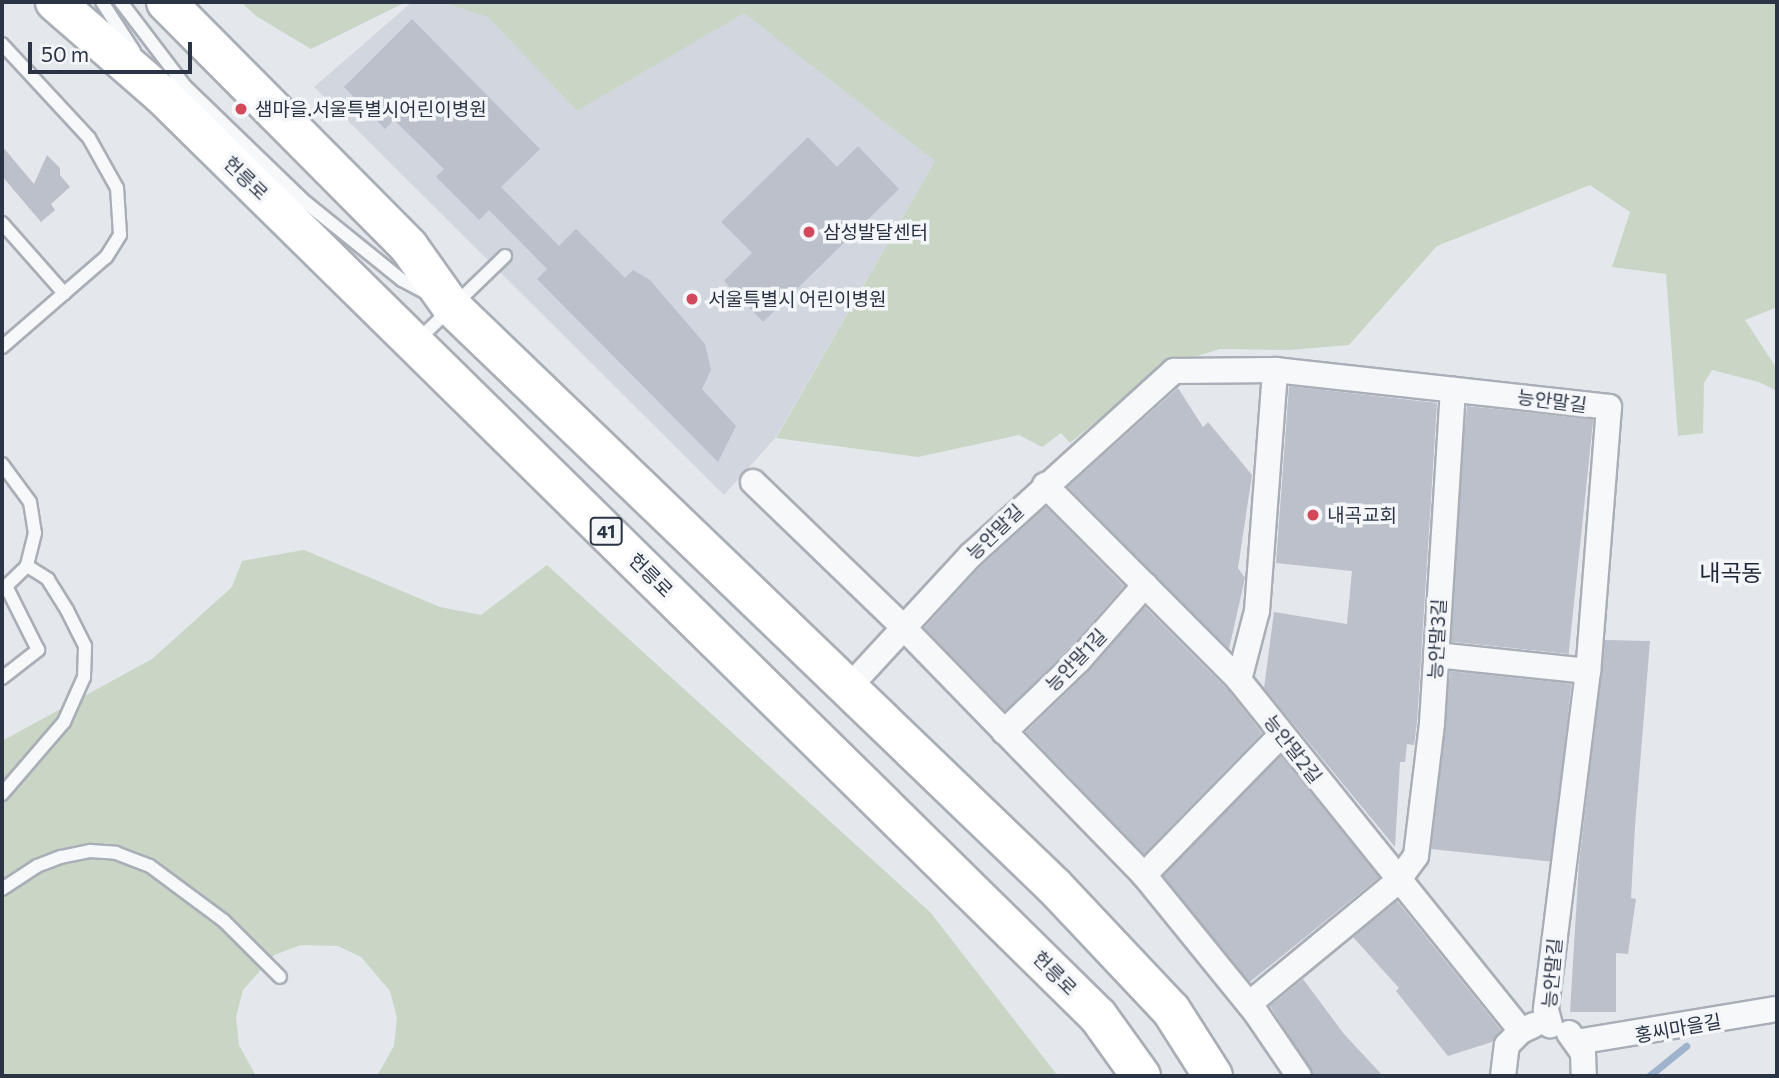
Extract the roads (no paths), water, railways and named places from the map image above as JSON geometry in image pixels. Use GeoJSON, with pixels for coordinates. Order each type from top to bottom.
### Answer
{"type":"FeatureCollection","features":[{"type":"Feature","properties":{"kind":"main road","name":"헌릉로"},"geometry":{"type":"LineString","coordinates":[[55,2],[162,96],[1098,1016],[1141,1076]]}},
{"type":"Feature","properties":{"kind":"main road"},"geometry":{"type":"LineString","coordinates":[[166,2],[409,247],[451,306],[850,686],[1054,886],[1162,1001],[1213,1076]]}},
{"type":"Feature","properties":{"kind":"street","name":"능안말길"},"geometry":{"type":"LineString","coordinates":[[850,686],[902,626],[1045,485],[1174,370],[1275,370],[1609,407],[1588,671],[1546,1010],[1550,1025]]}},
{"type":"Feature","properties":{"kind":"street"},"geometry":{"type":"LineString","coordinates":[[1239,680],[1257,611],[1275,370]]}},
{"type":"Feature","properties":{"kind":"street","name":"능안말3길"},"geometry":{"type":"LineString","coordinates":[[1397,882],[1416,856],[1436,655],[1453,390]]}},
{"type":"Feature","properties":{"kind":"street"},"geometry":{"type":"LineString","coordinates":[[753,482],[902,626],[1144,875],[1249,1004],[1299,1076]]}},
{"type":"Feature","properties":{"kind":"street","name":"능안말2길"},"geometry":{"type":"LineString","coordinates":[[1045,485],[1239,680],[1397,882],[1521,1031]]}},
{"type":"Feature","properties":{"kind":"street","name":"능안말1길"},"geometry":{"type":"LineString","coordinates":[[1004,732],[1079,660],[1145,585]]}},
{"type":"Feature","properties":{"kind":"street"},"geometry":{"type":"LineString","coordinates":[[1436,655],[1588,671]]}},
{"type":"Feature","properties":{"kind":"street"},"geometry":{"type":"LineString","coordinates":[[1144,875],[1281,735]]}},
{"type":"Feature","properties":{"kind":"street"},"geometry":{"type":"LineString","coordinates":[[1249,1004],[1397,882]]}},
{"type":"Feature","properties":{"kind":"street","name":"홍씨마을길"},"geometry":{"type":"LineString","coordinates":[[1577,1042],[1777,1009]]}},
{"type":"Feature","properties":{"kind":"street"},"geometry":{"type":"LineString","coordinates":[[1498,1075],[1507,1045],[1521,1031],[1550,1025],[1577,1042],[1583,1054],[1584,1076]]}},
{"type":"Feature","properties":{"kind":"lane"},"geometry":{"type":"LineString","coordinates":[[102,2],[162,96]]}},
{"type":"Feature","properties":{"kind":"lane"},"geometry":{"type":"LineString","coordinates":[[121,2],[185,86],[304,201],[402,281],[451,306]]}},
{"type":"Feature","properties":{"kind":"lane"},"geometry":{"type":"LineString","coordinates":[[2,44],[89,138],[117,188],[120,235],[106,257],[2,347]]}},
{"type":"Feature","properties":{"kind":"lane"},"geometry":{"type":"LineString","coordinates":[[2,223],[64,293]]}},
{"type":"Feature","properties":{"kind":"lane"},"geometry":{"type":"LineString","coordinates":[[415,342],[505,256]]}},
{"type":"Feature","properties":{"kind":"lane"},"geometry":{"type":"LineString","coordinates":[[2,464],[30,502],[35,533],[27,566],[4,586],[38,650],[2,678]]}},
{"type":"Feature","properties":{"kind":"lane"},"geometry":{"type":"LineString","coordinates":[[2,794],[64,722],[84,677],[85,646],[67,610],[48,579],[27,566]]}},
{"type":"Feature","properties":{"kind":"lane"},"geometry":{"type":"LineString","coordinates":[[2,889],[37,866],[61,857],[90,851],[117,853],[150,866],[224,921],[280,977]]}},
{"type":"Feature","properties":{"kind":"waterway"},"geometry":{"type":"LineString","coordinates":[[1649,1076],[1686,1046]]}},
{"type":"Feature","properties":{"kind":"place","name":"샘마을.서울특별시어린이병원"},"geometry":{"type":"Point","coordinates":[241,109]}},
{"type":"Feature","properties":{"kind":"place","name":"삼성발달센터"},"geometry":{"type":"Point","coordinates":[809,232]}},
{"type":"Feature","properties":{"kind":"place","name":"서울특별시 어린이병원"},"geometry":{"type":"Point","coordinates":[692,299]}},
{"type":"Feature","properties":{"kind":"place","name":"내곡교회"},"geometry":{"type":"Point","coordinates":[1313,515]}},
{"type":"Feature","properties":{"kind":"district","name":"내곡동"},"geometry":{"type":"Point","coordinates":[1731,572]}}]}
